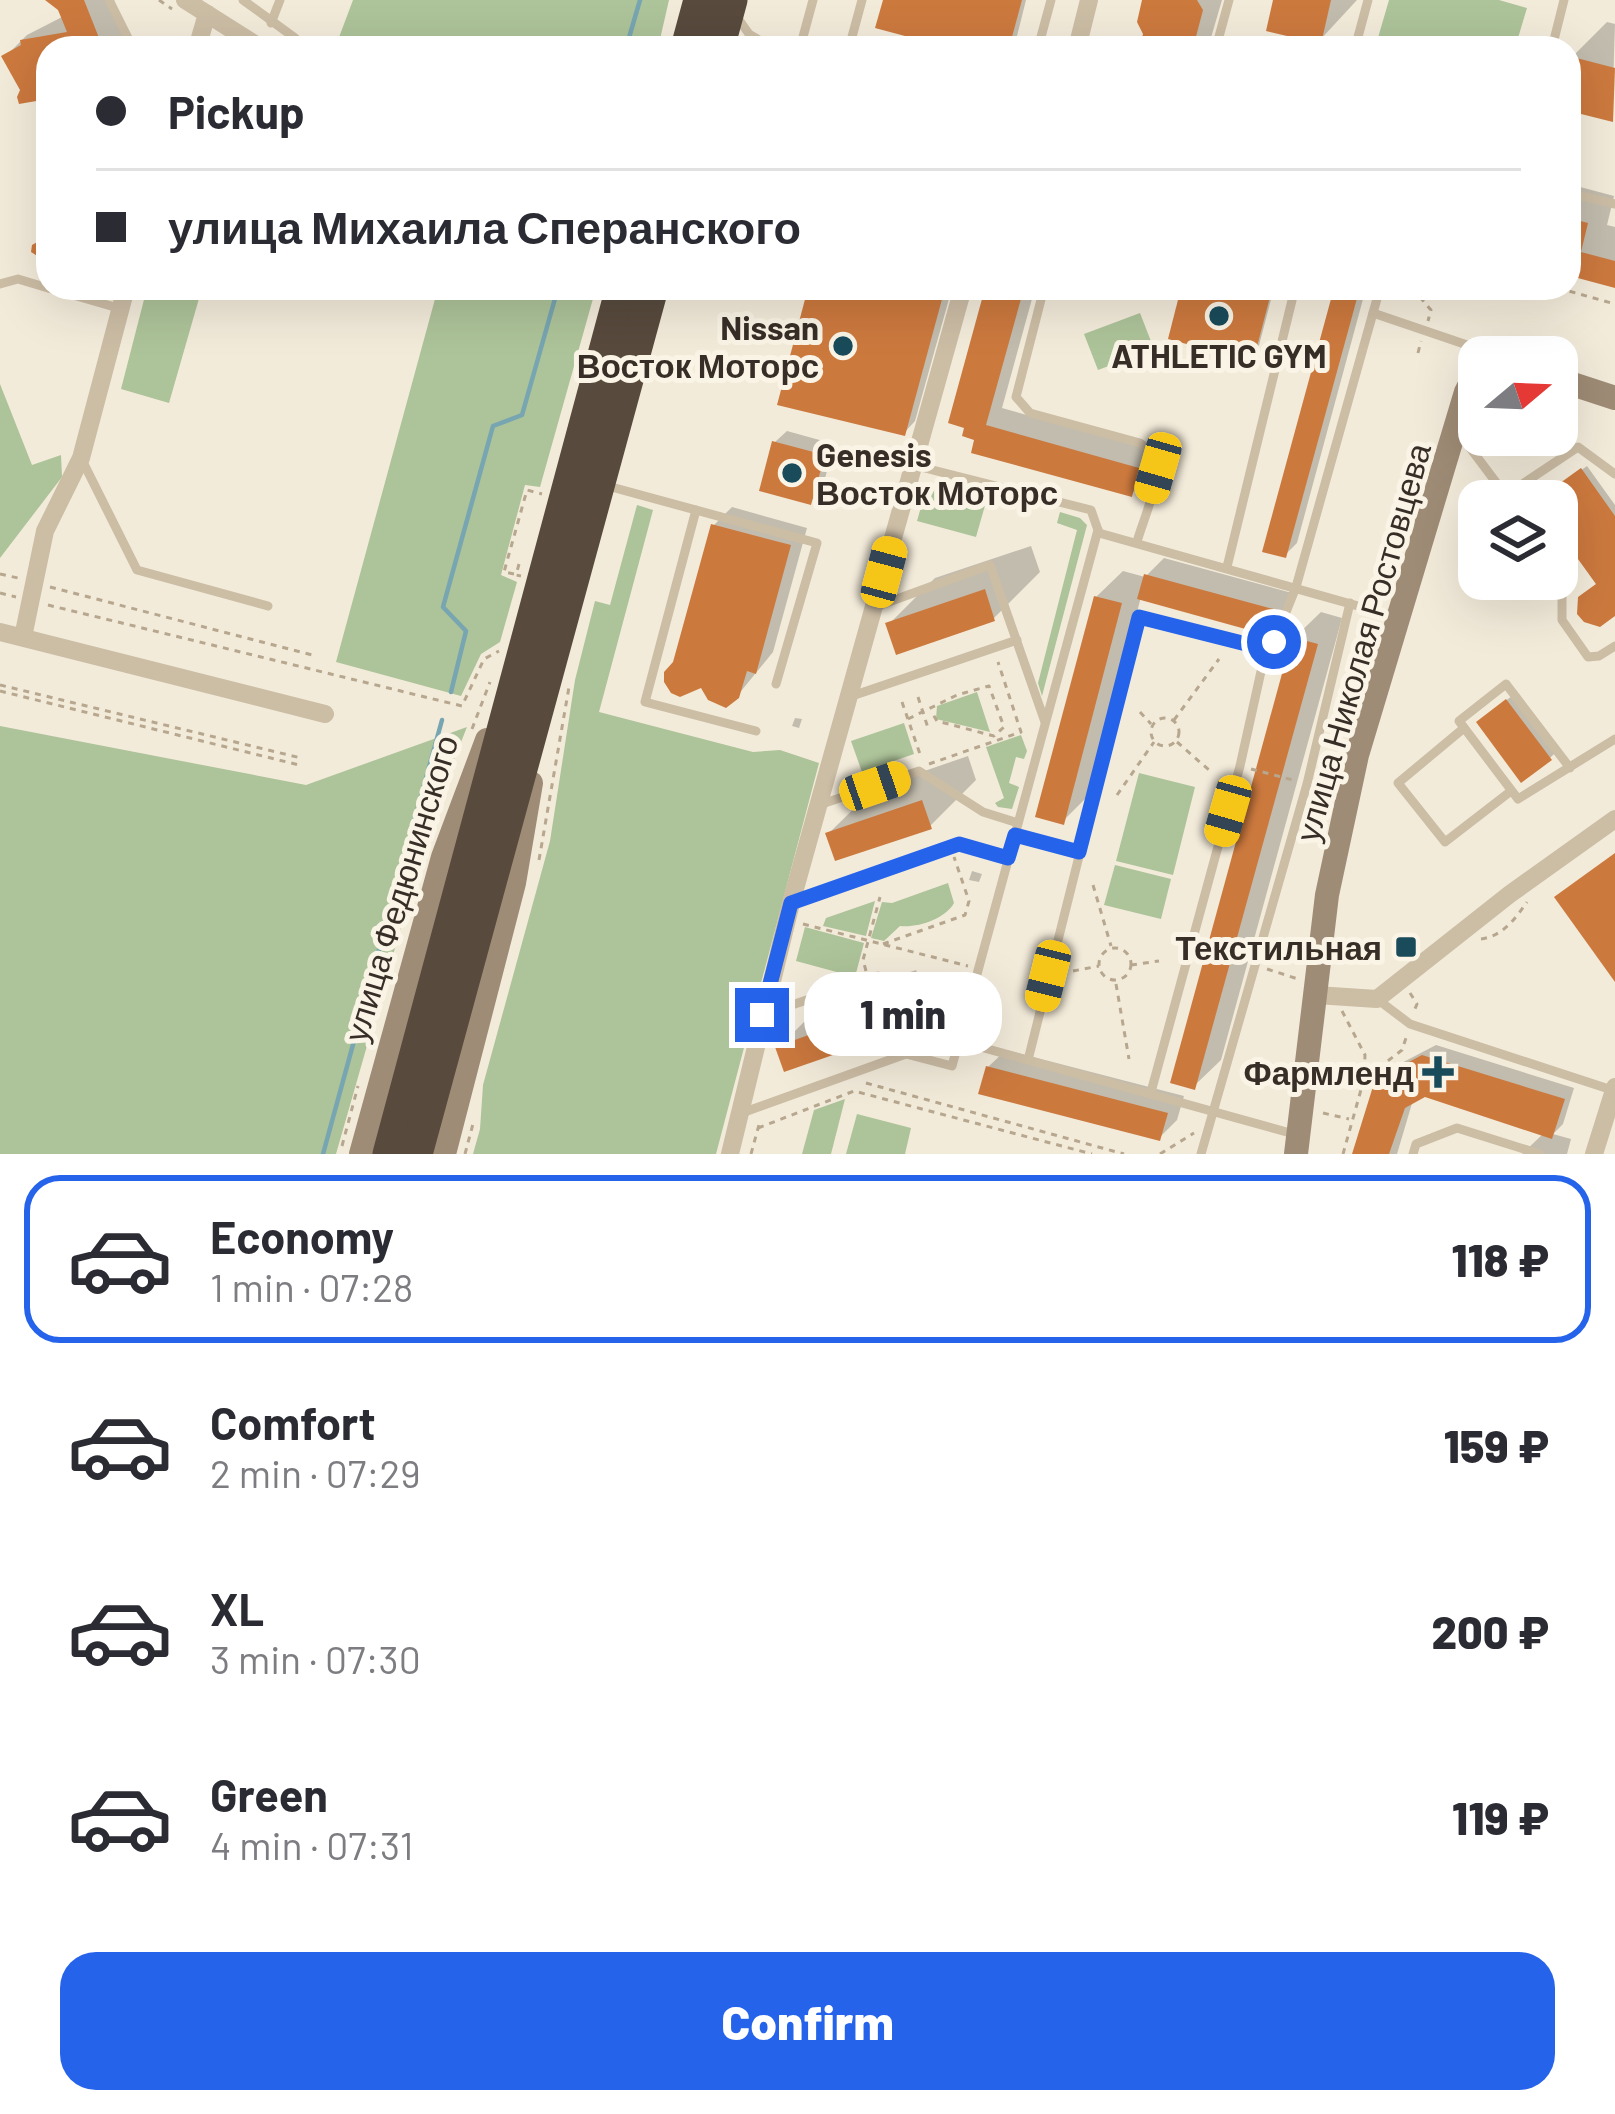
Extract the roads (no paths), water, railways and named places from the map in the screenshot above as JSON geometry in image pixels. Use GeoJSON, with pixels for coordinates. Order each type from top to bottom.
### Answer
{"type":"FeatureCollection","features":[{"type":"Feature","properties":{"kind":"highway"},"geometry":{"type":"LineString","coordinates":[[690,36],[700,0]]}},
{"type":"Feature","properties":{"kind":"highway"},"geometry":{"type":"LineString","coordinates":[[722,36],[732,0]]}},
{"type":"Feature","properties":{"kind":"highway","name":"улица Федюнинского"},"geometry":{"type":"LineString","coordinates":[[389,1154],[619,300]]}},
{"type":"Feature","properties":{"kind":"highway","name":"улица Федюнинского"},"geometry":{"type":"LineString","coordinates":[[416,1154],[526,650],[599,484],[649,300]]}},
{"type":"Feature","properties":{"kind":"main road"},"geometry":{"type":"LineString","coordinates":[[1578,386],[1615,398]]}},
{"type":"Feature","properties":{"kind":"main road","name":"улица Николая Ростовцева"},"geometry":{"type":"LineString","coordinates":[[1298,1145],[1311,988],[1357,755],[1458,424]]}},
{"type":"Feature","properties":{"kind":"main road","name":"улица Федюнинского"},"geometry":{"type":"LineString","coordinates":[[362,1154],[443,857],[526,650]]}},
{"type":"Feature","properties":{"kind":"main road","name":"улица Федюнинского"},"geometry":{"type":"LineString","coordinates":[[444,1154],[514,883],[526,650]]}},
{"type":"Feature","properties":{"kind":"street"},"geometry":{"type":"LineString","coordinates":[[185,0],[241,36]]}},
{"type":"Feature","properties":{"kind":"street"},"geometry":{"type":"LineString","coordinates":[[1080,36],[1089,0]]}},
{"type":"Feature","properties":{"kind":"street"},"geometry":{"type":"LineString","coordinates":[[201,36],[207,14]]}},
{"type":"Feature","properties":{"kind":"street"},"geometry":{"type":"LineString","coordinates":[[22,637],[45,531],[81,458],[123,300]]}},
{"type":"Feature","properties":{"kind":"street"},"geometry":{"type":"LineString","coordinates":[[730,1154],[791,903],[959,300]]}},
{"type":"Feature","properties":{"kind":"street"},"geometry":{"type":"LineString","coordinates":[[0,632],[326,714]]}},
{"type":"Feature","properties":{"kind":"street"},"geometry":{"type":"LineString","coordinates":[[1311,988],[1345,1000],[1377,999],[1615,819]]}},
{"type":"Feature","properties":{"kind":"street"},"geometry":{"type":"LineString","coordinates":[[1594,1154],[1614,1089]]}},
{"type":"Feature","properties":{"kind":"lane"},"geometry":{"type":"LineString","coordinates":[[109,0],[127,36]]}},
{"type":"Feature","properties":{"kind":"lane"},"geometry":{"type":"LineString","coordinates":[[243,0],[292,36]]}},
{"type":"Feature","properties":{"kind":"lane"},"geometry":{"type":"LineString","coordinates":[[271,23],[280,0]]}},
{"type":"Feature","properties":{"kind":"lane"},"geometry":{"type":"LineString","coordinates":[[732,0],[741,26],[754,36]]}},
{"type":"Feature","properties":{"kind":"lane"},"geometry":{"type":"LineString","coordinates":[[803,36],[813,0]]}},
{"type":"Feature","properties":{"kind":"lane"},"geometry":{"type":"LineString","coordinates":[[852,36],[862,0]]}},
{"type":"Feature","properties":{"kind":"lane"},"geometry":{"type":"LineString","coordinates":[[1041,36],[1051,0]]}},
{"type":"Feature","properties":{"kind":"lane"},"geometry":{"type":"LineString","coordinates":[[1219,36],[1229,0]]}},
{"type":"Feature","properties":{"kind":"lane"},"geometry":{"type":"LineString","coordinates":[[1358,36],[1368,0]]}},
{"type":"Feature","properties":{"kind":"lane"},"geometry":{"type":"LineString","coordinates":[[1555,36],[1564,0]]}},
{"type":"Feature","properties":{"kind":"lane"},"geometry":{"type":"LineString","coordinates":[[1581,196],[1615,204]]}},
{"type":"Feature","properties":{"kind":"lane"},"geometry":{"type":"LineString","coordinates":[[0,284],[18,279],[36,284]]}},
{"type":"Feature","properties":{"kind":"lane"},"geometry":{"type":"LineString","coordinates":[[89,300],[120,309]]}},
{"type":"Feature","properties":{"kind":"lane"},"geometry":{"type":"LineString","coordinates":[[1041,300],[1016,397],[1030,412],[1140,443],[1149,450],[1158,468],[1137,542]]}},
{"type":"Feature","properties":{"kind":"lane"},"geometry":{"type":"LineString","coordinates":[[1228,566],[1292,300]]}},
{"type":"Feature","properties":{"kind":"lane"},"geometry":{"type":"LineString","coordinates":[[1150,1092],[1240,766],[1266,649],[1274,642],[1297,587],[1376,300]]}},
{"type":"Feature","properties":{"kind":"lane"},"geometry":{"type":"LineString","coordinates":[[1372,314],[1458,342]]}},
{"type":"Feature","properties":{"kind":"lane"},"geometry":{"type":"LineString","coordinates":[[1456,429],[1494,480]]}},
{"type":"Feature","properties":{"kind":"lane"},"geometry":{"type":"LineString","coordinates":[[1533,480],[1578,447],[1615,474]]}},
{"type":"Feature","properties":{"kind":"lane"},"geometry":{"type":"LineString","coordinates":[[81,458],[137,570],[268,606]]}},
{"type":"Feature","properties":{"kind":"lane"},"geometry":{"type":"LineString","coordinates":[[739,1114],[906,1054],[952,1066],[1098,530],[1091,511],[911,465]]}},
{"type":"Feature","properties":{"kind":"lane"},"geometry":{"type":"LineString","coordinates":[[599,484],[817,543],[776,684]]}},
{"type":"Feature","properties":{"kind":"lane"},"geometry":{"type":"LineString","coordinates":[[696,510],[645,702],[756,731]]}},
{"type":"Feature","properties":{"kind":"lane"},"geometry":{"type":"LineString","coordinates":[[1098,530],[1396,616]]}},
{"type":"Feature","properties":{"kind":"lane"},"geometry":{"type":"LineString","coordinates":[[874,608],[991,566],[1045,722]]}},
{"type":"Feature","properties":{"kind":"lane"},"geometry":{"type":"LineString","coordinates":[[1562,600],[1562,620],[1588,657],[1615,646]]}},
{"type":"Feature","properties":{"kind":"lane"},"geometry":{"type":"LineString","coordinates":[[1201,1154],[1307,784],[1350,603]]}},
{"type":"Feature","properties":{"kind":"lane"},"geometry":{"type":"LineString","coordinates":[[1028,1060],[1139,617],[1266,649]]}},
{"type":"Feature","properties":{"kind":"lane"},"geometry":{"type":"LineString","coordinates":[[849,697],[1018,640]]}},
{"type":"Feature","properties":{"kind":"lane"},"geometry":{"type":"LineString","coordinates":[[1570,768],[1506,684],[1459,721],[1518,799],[1570,768],[1615,739]]}},
{"type":"Feature","properties":{"kind":"lane"},"geometry":{"type":"LineString","coordinates":[[1464,728],[1398,783],[1445,842],[1511,791]]}},
{"type":"Feature","properties":{"kind":"lane"},"geometry":{"type":"LineString","coordinates":[[819,805],[920,771],[1016,829],[1079,852]]}},
{"type":"Feature","properties":{"kind":"lane"},"geometry":{"type":"LineString","coordinates":[[791,903],[959,844],[1008,858]]}},
{"type":"Feature","properties":{"kind":"lane"},"geometry":{"type":"LineString","coordinates":[[762,1015],[878,976],[906,1054]]}},
{"type":"Feature","properties":{"kind":"lane"},"geometry":{"type":"LineString","coordinates":[[1377,999],[1410,1024],[1614,1089]]}},
{"type":"Feature","properties":{"kind":"lane"},"geometry":{"type":"LineString","coordinates":[[959,1041],[1150,1092],[1298,1145]]}},
{"type":"Feature","properties":{"kind":"lane"},"geometry":{"type":"LineString","coordinates":[[1413,1154],[1416,1144],[1457,1128],[1540,1154]]}},
{"type":"Feature","properties":{"kind":"waterway"},"geometry":{"type":"LineString","coordinates":[[630,36],[640,0]]}},
{"type":"Feature","properties":{"kind":"waterway"},"geometry":{"type":"LineString","coordinates":[[451,692],[466,631],[443,607],[493,426],[522,415],[555,300]]}},
{"type":"Feature","properties":{"kind":"waterway"},"geometry":{"type":"LineString","coordinates":[[323,1154],[442,720]]}},
{"type":"Feature","properties":{"kind":"place","name":"ATHLETIC GYM"},"geometry":{"type":"Point","coordinates":[1219,316]}},
{"type":"Feature","properties":{"kind":"place","name":"Nissan Восток Моторс"},"geometry":{"type":"Point","coordinates":[843,346]}},
{"type":"Feature","properties":{"kind":"place","name":"Genesis Восток Моторс"},"geometry":{"type":"Point","coordinates":[792,473]}},
{"type":"Feature","properties":{"kind":"place","name":"Текстильная"},"geometry":{"type":"Point","coordinates":[1406,947]}},
{"type":"Feature","properties":{"kind":"place","name":"Фармленд"},"geometry":{"type":"Point","coordinates":[1438,1072]}}]}
